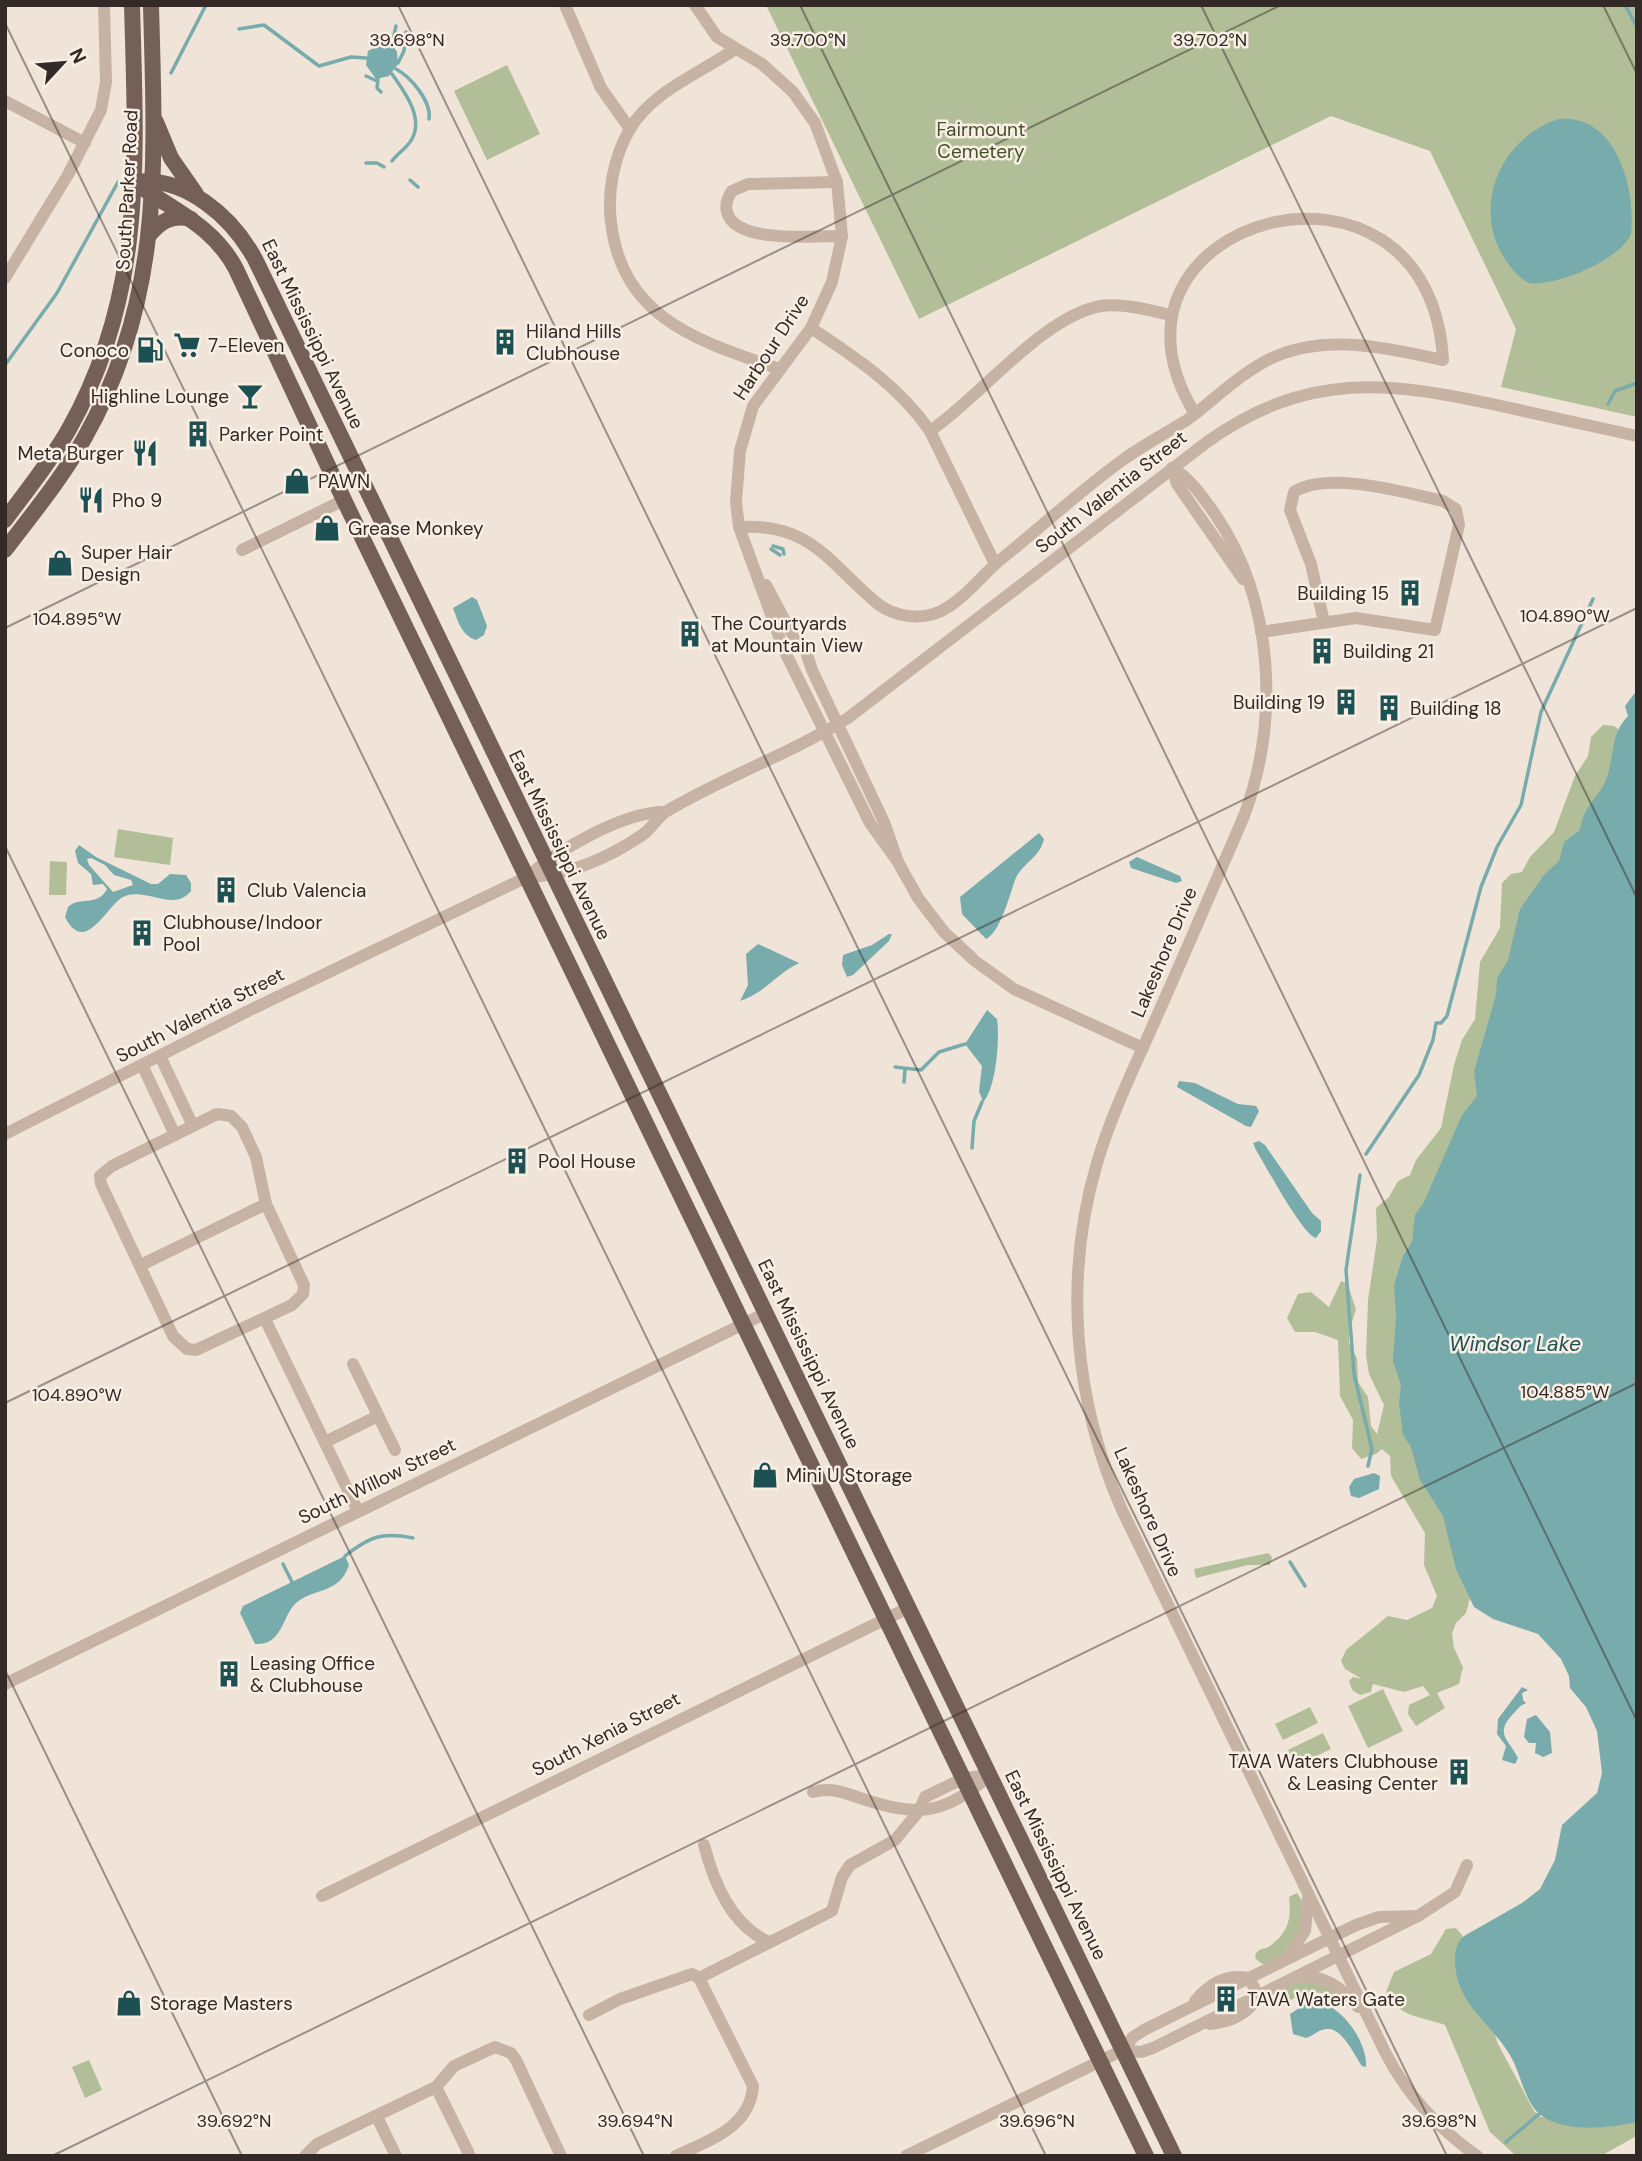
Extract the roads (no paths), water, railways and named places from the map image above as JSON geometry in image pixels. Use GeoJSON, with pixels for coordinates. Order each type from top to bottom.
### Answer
{"type":"FeatureCollection","features":[{"type":"Feature","properties":{"kind":"main road","name":"South Parker Road"},"geometry":{"type":"LineString","coordinates":[[5,520],[68,430],[103,355],[128,265],[134,182],[132,5]]}},
{"type":"Feature","properties":{"kind":"main road","name":"South Parker Road"},"geometry":{"type":"LineString","coordinates":[[5,550],[72,459],[108,391],[137,308],[150,234],[153,114],[151,5]]}},
{"type":"Feature","properties":{"kind":"main road"},"geometry":{"type":"LineString","coordinates":[[153,114],[171,158],[201,202]]}},
{"type":"Feature","properties":{"kind":"main road","name":"East Mississippi Avenue"},"geometry":{"type":"LineString","coordinates":[[134,182],[152,188],[216,239],[231,259],[344,500],[1146,2156]]}},
{"type":"Feature","properties":{"kind":"main road","name":"East Mississippi Avenue"},"geometry":{"type":"LineString","coordinates":[[152,188],[175,186],[201,202],[235,229],[255,259],[548,869],[1174,2156]]}},
{"type":"Feature","properties":{"kind":"main road"},"geometry":{"type":"LineString","coordinates":[[150,234],[165,221],[181,217],[191,219]]}},
{"type":"Feature","properties":{"kind":"street"},"geometry":{"type":"LineString","coordinates":[[5,278],[85,143],[101,110],[106,82],[104,5]]}},
{"type":"Feature","properties":{"kind":"street"},"geometry":{"type":"LineString","coordinates":[[565,5],[601,88],[630,130]]}},
{"type":"Feature","properties":{"kind":"street","name":"Harbour Drive"},"geometry":{"type":"LineString","coordinates":[[695,5],[713,34],[769,70],[800,101],[822,138],[837,182],[842,236],[828,295],[811,328],[758,397],[745,428],[736,478],[740,527],[784,650],[831,728]]}},
{"type":"Feature","properties":{"kind":"street"},"geometry":{"type":"LineString","coordinates":[[735,49],[666,92],[630,130],[614,173],[609,209],[616,250],[631,284],[655,311],[682,331],[719,348],[779,369]]}},
{"type":"Feature","properties":{"kind":"street"},"geometry":{"type":"LineString","coordinates":[[5,101],[85,143]]}},
{"type":"Feature","properties":{"kind":"street"},"geometry":{"type":"LineString","coordinates":[[837,182],[748,184],[732,191],[727,206],[732,222],[747,232],[842,236]]}},
{"type":"Feature","properties":{"kind":"street"},"geometry":{"type":"LineString","coordinates":[[740,527],[765,527],[808,542],[830,557],[881,606],[907,616],[926,615],[944,609],[1114,466],[1195,414],[1258,365],[1302,347],[1373,346],[1443,360],[1438,320],[1426,290],[1397,254],[1361,229],[1315,217],[1262,225],[1225,243],[1194,270],[1170,315],[1171,359],[1179,385],[1195,414]]}},
{"type":"Feature","properties":{"kind":"street"},"geometry":{"type":"LineString","coordinates":[[930,431],[978,394],[1030,345],[1077,314],[1104,305],[1170,315]]}},
{"type":"Feature","properties":{"kind":"street"},"geometry":{"type":"LineString","coordinates":[[811,328],[886,382],[917,413],[930,431],[995,564]]}},
{"type":"Feature","properties":{"kind":"street","name":"South Valentia Street"},"geometry":{"type":"LineString","coordinates":[[5,1134],[161,1058],[250,1010],[548,869],[630,819],[664,812],[831,728],[878,697],[1216,435],[1262,410],[1313,393],[1357,386],[1422,390],[1637,436]]}},
{"type":"Feature","properties":{"kind":"street","name":"Lakeshore Drive"},"geometry":{"type":"LineString","coordinates":[[1172,468],[1178,484],[1247,583],[1261,632],[1266,667],[1267,714],[1255,781],[1244,816],[1101,1152],[1082,1234],[1077,1328],[1087,1406],[1104,1465],[1122,1510],[1390,2061],[1410,2091],[1442,2128],[1476,2156]]}},
{"type":"Feature","properties":{"kind":"street"},"geometry":{"type":"LineString","coordinates":[[1261,632],[1324,622],[1374,619],[1435,630],[1459,525],[1456,509],[1444,501],[1354,483],[1300,488],[1290,497],[1290,510],[1313,573],[1324,622]]}},
{"type":"Feature","properties":{"kind":"street"},"geometry":{"type":"LineString","coordinates":[[243,550],[344,500]]}},
{"type":"Feature","properties":{"kind":"street","name":"Harbour Drive"},"geometry":{"type":"LineString","coordinates":[[751,557],[791,632],[805,649],[831,728],[872,827],[936,922],[964,952],[994,976],[1037,1002],[1143,1048]]}},
{"type":"Feature","properties":{"kind":"street","name":"South Valentia Street"},"geometry":{"type":"LineString","coordinates":[[548,869],[571,871],[628,843],[646,831],[664,812]]}},
{"type":"Feature","properties":{"kind":"street"},"geometry":{"type":"LineString","coordinates":[[161,1058],[193,1126]]}},
{"type":"Feature","properties":{"kind":"street"},"geometry":{"type":"LineString","coordinates":[[143,1067],[175,1135]]}},
{"type":"Feature","properties":{"kind":"street"},"geometry":{"type":"LineString","coordinates":[[218,1114],[231,1116],[242,1127],[256,1157],[266,1204],[302,1277],[303,1294],[292,1306],[204,1348],[187,1349],[173,1336],[101,1184],[100,1176],[112,1166],[193,1126],[218,1114]]}},
{"type":"Feature","properties":{"kind":"street"},"geometry":{"type":"LineString","coordinates":[[141,1265],[266,1204]]}},
{"type":"Feature","properties":{"kind":"street","name":"South Willow Street"},"geometry":{"type":"LineString","coordinates":[[5,1684],[766,1313]]}},
{"type":"Feature","properties":{"kind":"street"},"geometry":{"type":"LineString","coordinates":[[265,1319],[358,1511]]}},
{"type":"Feature","properties":{"kind":"street"},"geometry":{"type":"LineString","coordinates":[[353,1364],[395,1450]]}},
{"type":"Feature","properties":{"kind":"street"},"geometry":{"type":"LineString","coordinates":[[325,1442],[378,1416]]}},
{"type":"Feature","properties":{"kind":"street","name":"South Xenia Street"},"geometry":{"type":"LineString","coordinates":[[322,1896],[908,1608]]}},
{"type":"Feature","properties":{"kind":"street"},"geometry":{"type":"LineString","coordinates":[[699,1978],[832,1911],[842,1877],[850,1865],[895,1840],[919,1811],[925,1797],[968,1785],[989,1775]]}},
{"type":"Feature","properties":{"kind":"street"},"geometry":{"type":"LineString","coordinates":[[813,1792],[828,1787],[873,1802],[919,1811]]}},
{"type":"Feature","properties":{"kind":"street"},"geometry":{"type":"LineString","coordinates":[[704,1845],[710,1869],[731,1909],[757,1936],[769,1942]]}},
{"type":"Feature","properties":{"kind":"street"},"geometry":{"type":"LineString","coordinates":[[1123,2050],[1145,2051],[1418,1916],[1455,1892],[1467,1865]]}},
{"type":"Feature","properties":{"kind":"street"},"geometry":{"type":"LineString","coordinates":[[1283,1961],[1305,1931],[1307,1892]]}},
{"type":"Feature","properties":{"kind":"street"},"geometry":{"type":"LineString","coordinates":[[906,2156],[1123,2050],[1136,2035],[1191,2007],[1212,1985],[1233,1976],[1250,1978],[1375,1917],[1418,1916]]}},
{"type":"Feature","properties":{"kind":"street"},"geometry":{"type":"LineString","coordinates":[[589,2015],[681,1976],[692,1974],[699,1978],[753,2086],[752,2099],[738,2123],[697,2151],[676,2156]]}},
{"type":"Feature","properties":{"kind":"street"},"geometry":{"type":"LineString","coordinates":[[1292,1979],[1313,1977],[1330,1982],[1347,1994],[1369,2020]]}},
{"type":"Feature","properties":{"kind":"street"},"geometry":{"type":"LineString","coordinates":[[1250,1978],[1258,1995]]}},
{"type":"Feature","properties":{"kind":"street"},"geometry":{"type":"LineString","coordinates":[[306,2156],[317,2144],[436,2087],[446,2071],[495,2047],[511,2053],[561,2156]]}},
{"type":"Feature","properties":{"kind":"street"},"geometry":{"type":"LineString","coordinates":[[436,2087],[470,2156]]}},
{"type":"Feature","properties":{"kind":"street"},"geometry":{"type":"LineString","coordinates":[[377,2117],[396,2156]]}},
{"type":"Feature","properties":{"kind":"water"},"geometry":{"type":"Polygon","coordinates":[[[384,43],[391,43],[397,52],[398,64],[389,76],[376,79],[366,65],[368,51],[384,43]]]}},
{"type":"Feature","properties":{"kind":"water"},"geometry":{"type":"Polygon","coordinates":[[[1559,119],[1579,121],[1595,128],[1608,141],[1618,157],[1630,196],[1631,234],[1615,253],[1601,262],[1555,281],[1529,283],[1517,275],[1508,264],[1494,236],[1492,194],[1498,174],[1508,156],[1539,128],[1559,119]]]}},
{"type":"Feature","properties":{"kind":"water"},"geometry":{"type":"Polygon","coordinates":[[[472,597],[477,600],[487,626],[484,635],[476,640],[463,631],[453,608],[472,597]]]}},
{"type":"Feature","properties":{"kind":"water","name":"Windsor Lake"},"geometry":{"type":"Polygon","coordinates":[[[1637,690],[1637,2122],[1588,2128],[1563,2125],[1536,2111],[1527,2097],[1510,2055],[1467,2000],[1457,1975],[1455,1953],[1464,1936],[1522,1903],[1540,1889],[1555,1860],[1562,1825],[1597,1793],[1602,1773],[1597,1731],[1586,1707],[1570,1688],[1569,1676],[1561,1659],[1538,1634],[1493,1619],[1474,1607],[1456,1569],[1443,1516],[1420,1480],[1411,1447],[1403,1435],[1399,1403],[1401,1385],[1393,1361],[1396,1317],[1394,1285],[1403,1256],[1412,1242],[1415,1215],[1424,1202],[1462,1115],[1477,1096],[1474,1072],[1496,995],[1497,978],[1508,960],[1520,909],[1544,875],[1559,861],[1564,842],[1580,830],[1588,807],[1607,777],[1618,730],[1628,716],[1625,706],[1637,690]]]}},
{"type":"Feature","properties":{"kind":"water"},"geometry":{"type":"Polygon","coordinates":[[[1039,833],[1044,839],[1042,846],[1018,874],[1000,921],[986,939],[962,914],[960,897],[1039,833]]]}},
{"type":"Feature","properties":{"kind":"water"},"geometry":{"type":"Polygon","coordinates":[[[79,845],[96,857],[151,884],[158,884],[170,874],[186,875],[191,883],[191,891],[176,900],[132,894],[123,897],[96,925],[80,932],[73,928],[65,917],[68,907],[77,902],[99,898],[107,889],[103,884],[93,885],[91,874],[78,863],[75,851],[79,845]],[[91,858],[87,859],[89,865],[113,892],[133,885],[131,880],[114,875],[105,865],[91,858]]]}},
{"type":"Feature","properties":{"kind":"water"},"geometry":{"type":"Polygon","coordinates":[[[1137,857],[1180,876],[1182,881],[1176,883],[1131,868],[1129,862],[1137,857]]]}},
{"type":"Feature","properties":{"kind":"water"},"geometry":{"type":"Polygon","coordinates":[[[892,934],[889,941],[853,975],[847,977],[842,965],[843,955],[872,945],[892,934]]]}},
{"type":"Feature","properties":{"kind":"water"},"geometry":{"type":"Polygon","coordinates":[[[758,944],[799,963],[756,994],[740,1001],[748,985],[746,954],[758,944]]]}},
{"type":"Feature","properties":{"kind":"water"},"geometry":{"type":"Polygon","coordinates":[[[987,1010],[997,1019],[998,1038],[994,1075],[983,1102],[979,1091],[982,1066],[965,1044],[987,1010]]]}},
{"type":"Feature","properties":{"kind":"water"},"geometry":{"type":"Polygon","coordinates":[[[1179,1081],[1195,1083],[1238,1104],[1256,1106],[1259,1111],[1251,1127],[1177,1087],[1179,1081]]]}},
{"type":"Feature","properties":{"kind":"water"},"geometry":{"type":"Polygon","coordinates":[[[1259,1141],[1265,1145],[1312,1213],[1321,1221],[1321,1231],[1316,1238],[1294,1213],[1256,1150],[1253,1143],[1259,1141]]]}},
{"type":"Feature","properties":{"kind":"water"},"geometry":{"type":"Polygon","coordinates":[[[1374,1473],[1380,1476],[1379,1489],[1359,1498],[1351,1496],[1349,1487],[1354,1479],[1374,1473]]]}},
{"type":"Feature","properties":{"kind":"water"},"geometry":{"type":"Polygon","coordinates":[[[345,1556],[349,1565],[339,1582],[301,1599],[294,1605],[276,1636],[270,1641],[255,1644],[240,1613],[243,1606],[345,1556]]]}},
{"type":"Feature","properties":{"kind":"water"},"geometry":{"type":"Polygon","coordinates":[[[1522,1687],[1528,1690],[1522,1693],[1526,1703],[1504,1727],[1505,1737],[1518,1758],[1515,1764],[1502,1760],[1506,1746],[1497,1734],[1498,1719],[1522,1687]]]}},
{"type":"Feature","properties":{"kind":"water"},"geometry":{"type":"Polygon","coordinates":[[[1536,1715],[1550,1732],[1552,1753],[1543,1757],[1535,1753],[1536,1743],[1529,1743],[1524,1737],[1527,1719],[1536,1715]]]}},
{"type":"Feature","properties":{"kind":"water"},"geometry":{"type":"Polygon","coordinates":[[[1310,2001],[1321,2002],[1341,2014],[1357,2034],[1366,2067],[1362,2066],[1343,2037],[1333,2030],[1321,2030],[1306,2038],[1293,2034],[1290,2014],[1310,2001]]]}},
{"type":"Feature","properties":{"kind":"waterway"},"geometry":{"type":"LineString","coordinates":[[171,73],[206,5]]}},
{"type":"Feature","properties":{"kind":"waterway"},"geometry":{"type":"LineString","coordinates":[[1625,5],[1637,27]]}},
{"type":"Feature","properties":{"kind":"waterway"},"geometry":{"type":"LineString","coordinates":[[239,29],[264,25],[319,66],[351,57],[366,58]]}},
{"type":"Feature","properties":{"kind":"waterway"},"geometry":{"type":"LineString","coordinates":[[392,44],[396,26]]}},
{"type":"Feature","properties":{"kind":"waterway"},"geometry":{"type":"LineString","coordinates":[[398,63],[404,51],[406,32]]}},
{"type":"Feature","properties":{"kind":"waterway"},"geometry":{"type":"LineString","coordinates":[[396,69],[408,78],[424,98],[429,119]]}},
{"type":"Feature","properties":{"kind":"waterway"},"geometry":{"type":"LineString","coordinates":[[392,74],[411,105],[416,122],[412,139],[392,161]]}},
{"type":"Feature","properties":{"kind":"waterway"},"geometry":{"type":"LineString","coordinates":[[366,76],[377,81]]}},
{"type":"Feature","properties":{"kind":"waterway"},"geometry":{"type":"LineString","coordinates":[[378,79],[377,88],[381,92]]}},
{"type":"Feature","properties":{"kind":"waterway"},"geometry":{"type":"LineString","coordinates":[[366,163],[377,163],[384,167]]}},
{"type":"Feature","properties":{"kind":"waterway"},"geometry":{"type":"LineString","coordinates":[[410,180],[418,187]]}},
{"type":"Feature","properties":{"kind":"waterway"},"geometry":{"type":"LineString","coordinates":[[5,365],[57,293],[118,182]]}},
{"type":"Feature","properties":{"kind":"waterway"},"geometry":{"type":"LineString","coordinates":[[1608,404],[1615,391],[1637,383]]}},
{"type":"Feature","properties":{"kind":"waterway"},"geometry":{"type":"LineString","coordinates":[[773,546],[783,549],[784,554]]}},
{"type":"Feature","properties":{"kind":"waterway"},"geometry":{"type":"LineString","coordinates":[[771,549],[780,555]]}},
{"type":"Feature","properties":{"kind":"waterway"},"geometry":{"type":"LineString","coordinates":[[1366,1154],[1419,1075],[1433,1040],[1436,1023],[1441,1023],[1447,1016],[1481,887],[1497,847],[1521,805],[1541,712],[1593,599]]}},
{"type":"Feature","properties":{"kind":"waterway"},"geometry":{"type":"LineString","coordinates":[[895,1067],[921,1070],[939,1052],[965,1044]]}},
{"type":"Feature","properties":{"kind":"waterway"},"geometry":{"type":"LineString","coordinates":[[904,1082],[905,1070]]}},
{"type":"Feature","properties":{"kind":"waterway"},"geometry":{"type":"LineString","coordinates":[[972,1148],[974,1121],[982,1102]]}},
{"type":"Feature","properties":{"kind":"waterway"},"geometry":{"type":"LineString","coordinates":[[1360,1175],[1346,1270],[1354,1374],[1372,1449],[1368,1466]]}},
{"type":"Feature","properties":{"kind":"waterway"},"geometry":{"type":"LineString","coordinates":[[345,1556],[377,1537],[393,1535],[413,1538]]}},
{"type":"Feature","properties":{"kind":"waterway"},"geometry":{"type":"LineString","coordinates":[[1290,1562],[1305,1586]]}},
{"type":"Feature","properties":{"kind":"waterway"},"geometry":{"type":"LineString","coordinates":[[283,1564],[292,1582]]}},
{"type":"Feature","properties":{"kind":"waterway"},"geometry":{"type":"LineString","coordinates":[[1506,2142],[1539,2114]]}},
{"type":"Feature","properties":{"kind":"place","name":"Hiland Hills Clubhouse"},"geometry":{"type":"Point","coordinates":[505,342]}},
{"type":"Feature","properties":{"kind":"place","name":"7-Eleven"},"geometry":{"type":"Point","coordinates":[187,345]}},
{"type":"Feature","properties":{"kind":"place","name":"Conoco"},"geometry":{"type":"Point","coordinates":[150,350]}},
{"type":"Feature","properties":{"kind":"place","name":"Highline Lounge"},"geometry":{"type":"Point","coordinates":[250,396]}},
{"type":"Feature","properties":{"kind":"place","name":"Parker Point"},"geometry":{"type":"Point","coordinates":[198,434]}},
{"type":"Feature","properties":{"kind":"place","name":"Meta Burger"},"geometry":{"type":"Point","coordinates":[145,453]}},
{"type":"Feature","properties":{"kind":"place","name":"PAWN"},"geometry":{"type":"Point","coordinates":[297,481]}},
{"type":"Feature","properties":{"kind":"place","name":"Pho 9"},"geometry":{"type":"Point","coordinates":[91,500]}},
{"type":"Feature","properties":{"kind":"place","name":"Grease Monkey"},"geometry":{"type":"Point","coordinates":[327,528]}},
{"type":"Feature","properties":{"kind":"place","name":"Super Hair Design"},"geometry":{"type":"Point","coordinates":[60,563]}},
{"type":"Feature","properties":{"kind":"place","name":"Building 15"},"geometry":{"type":"Point","coordinates":[1410,593]}},
{"type":"Feature","properties":{"kind":"place","name":"The Courtyards at Mountain View"},"geometry":{"type":"Point","coordinates":[690,634]}},
{"type":"Feature","properties":{"kind":"place","name":"Building 21"},"geometry":{"type":"Point","coordinates":[1322,651]}},
{"type":"Feature","properties":{"kind":"place","name":"Building 19"},"geometry":{"type":"Point","coordinates":[1346,702]}},
{"type":"Feature","properties":{"kind":"place","name":"Building 18"},"geometry":{"type":"Point","coordinates":[1389,708]}},
{"type":"Feature","properties":{"kind":"place","name":"Club Valencia"},"geometry":{"type":"Point","coordinates":[226,890]}},
{"type":"Feature","properties":{"kind":"place","name":"Clubhouse/Indoor Pool"},"geometry":{"type":"Point","coordinates":[142,933]}},
{"type":"Feature","properties":{"kind":"place","name":"Pool House"},"geometry":{"type":"Point","coordinates":[517,1161]}},
{"type":"Feature","properties":{"kind":"place","name":"Mini U Storage"},"geometry":{"type":"Point","coordinates":[765,1475]}},
{"type":"Feature","properties":{"kind":"place","name":"Leasing Office & Clubhouse"},"geometry":{"type":"Point","coordinates":[229,1674]}},
{"type":"Feature","properties":{"kind":"place","name":"TAVA Waters Clubhouse & Leasing Center"},"geometry":{"type":"Point","coordinates":[1459,1772]}},
{"type":"Feature","properties":{"kind":"place","name":"TAVA Waters Gate"},"geometry":{"type":"Point","coordinates":[1226,1999]}},
{"type":"Feature","properties":{"kind":"place","name":"Storage Masters"},"geometry":{"type":"Point","coordinates":[129,2003]}},
{"type":"Feature","properties":{"kind":"park label","name":"Fairmount Cemetery"},"geometry":{"type":"Point","coordinates":[981,140]}}]}
